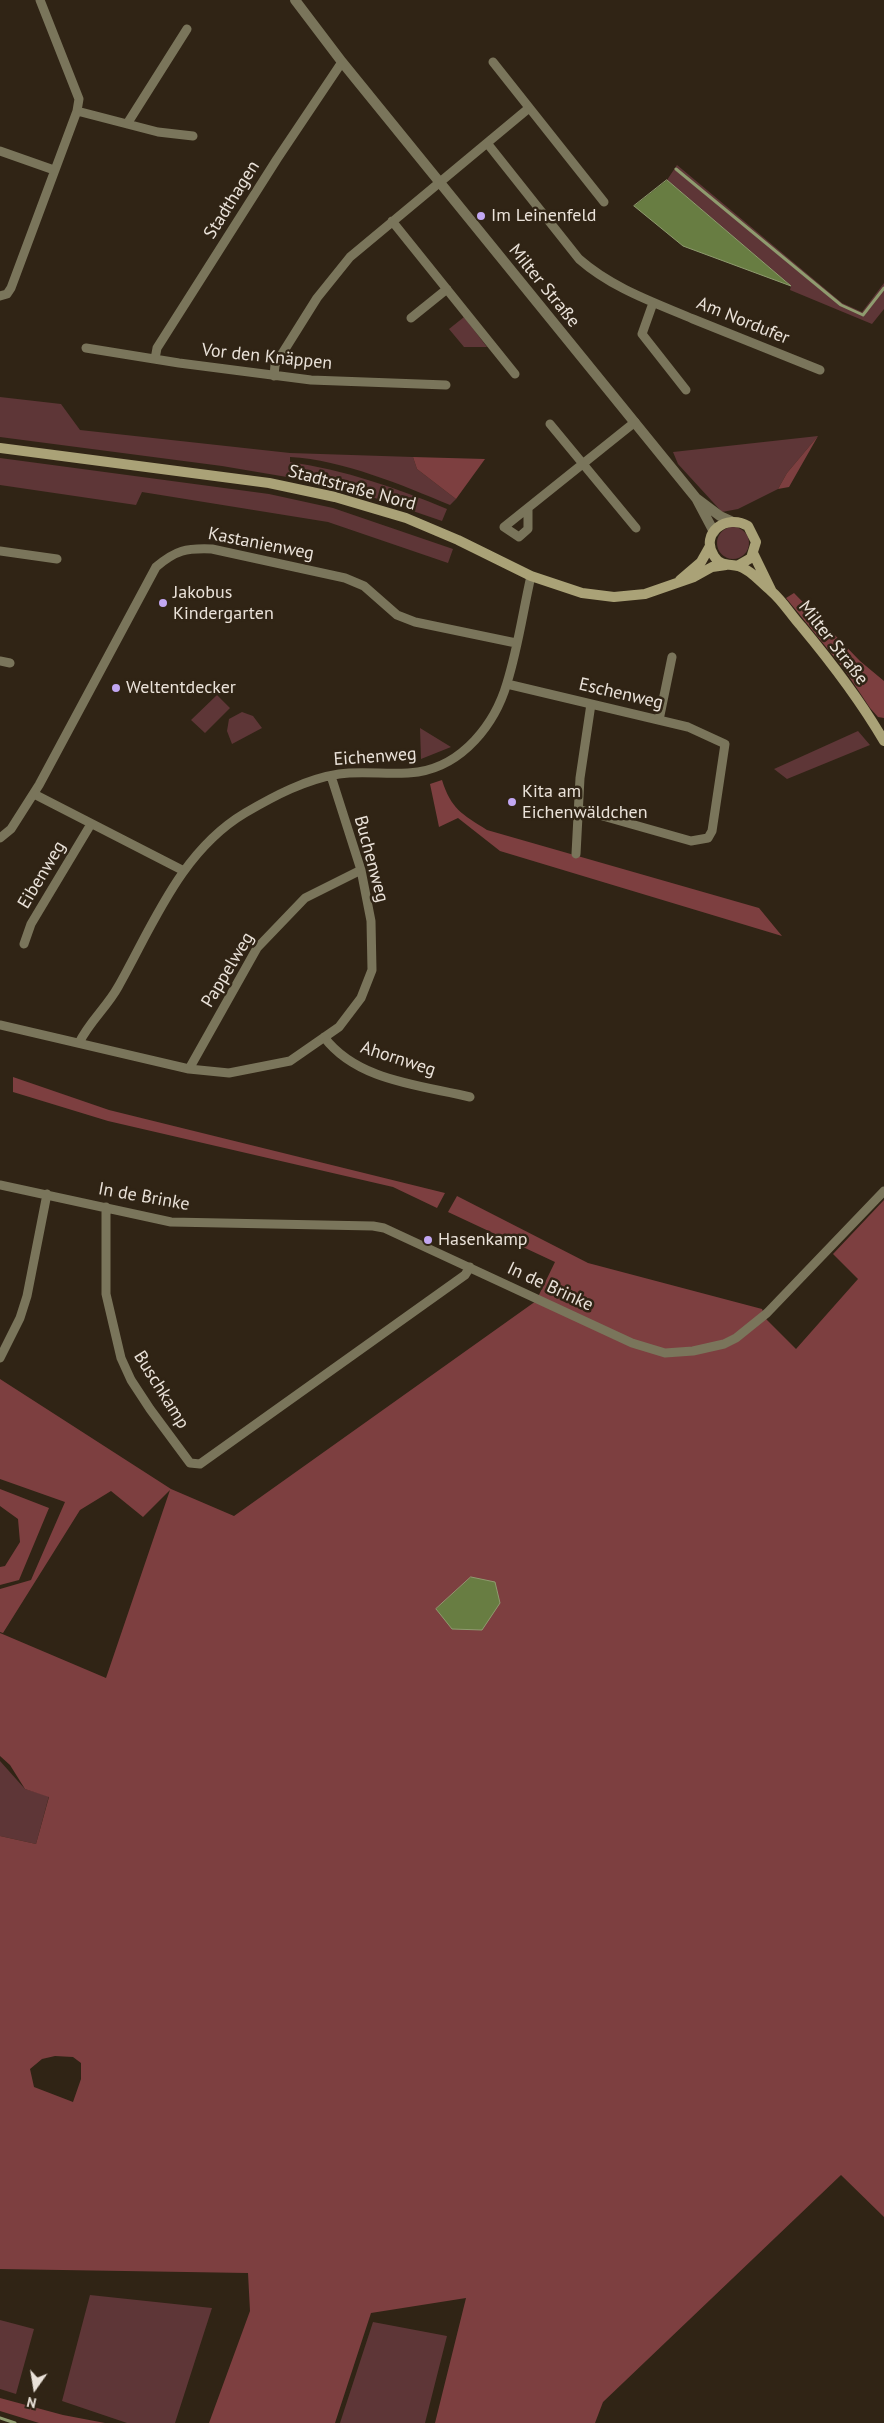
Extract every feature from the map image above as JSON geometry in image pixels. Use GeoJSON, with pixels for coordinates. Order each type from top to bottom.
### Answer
{"type":"FeatureCollection","features":[{"type":"Feature","properties":{"kind":"main road","name":"Stadtstraße Nord"},"geometry":{"type":"LineString","coordinates":[[0,448],[269,483],[335,497],[423,525],[531,576],[575,591],[614,597],[645,594],[694,577],[712,567],[726,565]]}},
{"type":"Feature","properties":{"kind":"main road"},"geometry":{"type":"LineString","coordinates":[[731,521],[743,523],[752,531],[756,542],[754,553],[747,562],[737,566],[726,565],[717,559],[710,546],[714,532],[721,524],[731,521]]}},
{"type":"Feature","properties":{"kind":"main road","name":"Stadtstraße Nord"},"geometry":{"type":"LineString","coordinates":[[680,581],[701,562],[710,546]]}},
{"type":"Feature","properties":{"kind":"main road","name":"Milter Straße"},"geometry":{"type":"LineString","coordinates":[[754,553],[772,592]]}},
{"type":"Feature","properties":{"kind":"main road","name":"Milter Straße"},"geometry":{"type":"LineString","coordinates":[[737,566],[749,572],[772,592],[828,660],[884,740]]}},
{"type":"Feature","properties":{"kind":"street"},"geometry":{"type":"LineString","coordinates":[[0,296],[7,294],[11,288],[77,111],[79,99],[40,0]]}},
{"type":"Feature","properties":{"kind":"street","name":"Milter Straße"},"geometry":{"type":"LineString","coordinates":[[294,0],[438,182],[696,498],[714,532]]}},
{"type":"Feature","properties":{"kind":"street"},"geometry":{"type":"LineString","coordinates":[[128,124],[187,29]]}},
{"type":"Feature","properties":{"kind":"street","name":"Stadthagen"},"geometry":{"type":"LineString","coordinates":[[155,359],[157,348],[277,159],[342,62]]}},
{"type":"Feature","properties":{"kind":"street"},"geometry":{"type":"LineString","coordinates":[[493,62],[604,202]]}},
{"type":"Feature","properties":{"kind":"street"},"geometry":{"type":"LineString","coordinates":[[274,376],[275,365],[317,298],[350,257],[529,108]]}},
{"type":"Feature","properties":{"kind":"street"},"geometry":{"type":"LineString","coordinates":[[77,111],[158,132],[193,136]]}},
{"type":"Feature","properties":{"kind":"street","name":"Am Nordufer"},"geometry":{"type":"LineString","coordinates":[[487,143],[579,259],[594,273],[615,286],[820,370]]}},
{"type":"Feature","properties":{"kind":"street"},"geometry":{"type":"LineString","coordinates":[[0,151],[54,170]]}},
{"type":"Feature","properties":{"kind":"street"},"geometry":{"type":"LineString","coordinates":[[392,221],[515,374]]}},
{"type":"Feature","properties":{"kind":"street"},"geometry":{"type":"LineString","coordinates":[[411,318],[447,289]]}},
{"type":"Feature","properties":{"kind":"street"},"geometry":{"type":"LineString","coordinates":[[653,302],[642,334],[686,390]]}},
{"type":"Feature","properties":{"kind":"street","name":"Vor den Knäppen"},"geometry":{"type":"LineString","coordinates":[[86,348],[311,380],[446,386]]}},
{"type":"Feature","properties":{"kind":"street"},"geometry":{"type":"LineString","coordinates":[[528,508],[635,422]]}},
{"type":"Feature","properties":{"kind":"street"},"geometry":{"type":"LineString","coordinates":[[550,424],[636,528]]}},
{"type":"Feature","properties":{"kind":"street","name":"Milter Straße"},"geometry":{"type":"LineString","coordinates":[[696,498],[720,516],[731,521]]}},
{"type":"Feature","properties":{"kind":"street","name":"Kastanienweg"},"geometry":{"type":"LineString","coordinates":[[0,838],[11,830],[34,794],[156,568],[173,553],[192,548],[212,549],[346,578],[364,586],[397,615],[414,622],[516,643]]}},
{"type":"Feature","properties":{"kind":"street"},"geometry":{"type":"LineString","coordinates":[[0,551],[57,559]]}},
{"type":"Feature","properties":{"kind":"street","name":"Eichenweg"},"geometry":{"type":"LineString","coordinates":[[79,1042],[117,989],[151,925],[194,857],[244,813],[298,785],[331,776],[366,772],[414,772],[440,765],[460,753],[474,740],[491,720],[507,684],[531,576]]}},
{"type":"Feature","properties":{"kind":"street"},"geometry":{"type":"LineString","coordinates":[[659,720],[672,657]]}},
{"type":"Feature","properties":{"kind":"street"},"geometry":{"type":"LineString","coordinates":[[0,661],[10,662]]}},
{"type":"Feature","properties":{"kind":"street","name":"Eschenweg"},"geometry":{"type":"LineString","coordinates":[[507,684],[688,727],[725,744],[712,831],[708,838],[691,841],[578,809]]}},
{"type":"Feature","properties":{"kind":"street"},"geometry":{"type":"LineString","coordinates":[[576,854],[580,778],[591,704]]}},
{"type":"Feature","properties":{"kind":"street","name":"Buchenweg"},"geometry":{"type":"LineString","coordinates":[[79,1042],[188,1069],[229,1073],[290,1061],[339,1027],[361,998],[372,970],[371,921],[361,870],[331,776]]}},
{"type":"Feature","properties":{"kind":"street"},"geometry":{"type":"LineString","coordinates":[[34,794],[184,871]]}},
{"type":"Feature","properties":{"kind":"street","name":"Eibenweg"},"geometry":{"type":"LineString","coordinates":[[24,944],[31,924],[91,824]]}},
{"type":"Feature","properties":{"kind":"street","name":"Pappelweg"},"geometry":{"type":"LineString","coordinates":[[188,1069],[257,948],[305,898],[361,870]]}},
{"type":"Feature","properties":{"kind":"street"},"geometry":{"type":"LineString","coordinates":[[0,1025],[79,1042]]}},
{"type":"Feature","properties":{"kind":"street","name":"Ahornweg"},"geometry":{"type":"LineString","coordinates":[[324,1037],[333,1049],[359,1068],[391,1078],[470,1097]]}},
{"type":"Feature","properties":{"kind":"street","name":"In de Brinke"},"geometry":{"type":"LineString","coordinates":[[0,1185],[171,1222],[373,1226],[384,1228],[632,1343],[665,1353],[693,1351],[724,1344],[767,1313],[884,1191]]}},
{"type":"Feature","properties":{"kind":"street"},"geometry":{"type":"LineString","coordinates":[[0,1358],[20,1318],[27,1296],[47,1194]]}},
{"type":"Feature","properties":{"kind":"street","name":"Buschkamp"},"geometry":{"type":"LineString","coordinates":[[106,1207],[106,1294],[121,1358],[131,1380],[150,1409],[190,1463],[195,1464],[200,1464],[465,1275],[470,1267]]}},
{"type":"Feature","properties":{"kind":"shaded area"},"geometry":{"type":"Polygon","coordinates":[[[677,165],[842,303],[862,312],[884,283],[884,309],[872,324],[790,290],[791,286],[667,180],[677,165]]]}},
{"type":"Feature","properties":{"kind":"shaded area"},"geometry":{"type":"Polygon","coordinates":[[[667,180],[791,286],[683,246],[634,206],[667,180]]]}},
{"type":"Feature","properties":{"kind":"shaded area"},"geometry":{"type":"Polygon","coordinates":[[[464,317],[487,347],[464,347],[449,329],[464,317]]]}},
{"type":"Feature","properties":{"kind":"shaded area"},"geometry":{"type":"Polygon","coordinates":[[[0,397],[61,404],[80,430],[290,453],[413,457],[417,469],[456,499],[450,505],[351,468],[310,459],[290,457],[290,462],[310,465],[370,481],[447,509],[442,521],[340,486],[222,466],[0,437],[0,397]]]}},
{"type":"Feature","properties":{"kind":"shaded area"},"geometry":{"type":"Polygon","coordinates":[[[818,436],[787,473],[778,489],[738,509],[722,512],[678,464],[673,452],[818,436]]]}},
{"type":"Feature","properties":{"kind":"shaded area"},"geometry":{"type":"Polygon","coordinates":[[[818,436],[789,487],[778,489],[787,473],[818,436]]]}},
{"type":"Feature","properties":{"kind":"shaded area"},"geometry":{"type":"Polygon","coordinates":[[[413,457],[485,459],[456,499],[417,469],[413,457]]]}},
{"type":"Feature","properties":{"kind":"shaded area"},"geometry":{"type":"Polygon","coordinates":[[[0,458],[269,494],[333,508],[453,549],[448,563],[328,522],[142,492],[136,505],[0,485],[0,458]]]}},
{"type":"Feature","properties":{"kind":"shaded area"},"geometry":{"type":"Polygon","coordinates":[[[733,527],[739,528],[744,532],[748,537],[748,549],[744,554],[739,558],[733,559],[727,558],[722,554],[718,549],[717,543],[718,537],[722,532],[727,528],[733,527]]]}},
{"type":"Feature","properties":{"kind":"shaded area"},"geometry":{"type":"Polygon","coordinates":[[[794,593],[860,661],[884,681],[884,718],[878,717],[870,708],[844,669],[786,598],[794,593]]]}},
{"type":"Feature","properties":{"kind":"shaded area"},"geometry":{"type":"Polygon","coordinates":[[[217,695],[230,708],[205,733],[191,720],[217,695]]]}},
{"type":"Feature","properties":{"kind":"shaded area"},"geometry":{"type":"Polygon","coordinates":[[[242,712],[253,716],[262,728],[232,744],[227,731],[229,719],[242,712]]]}},
{"type":"Feature","properties":{"kind":"shaded area"},"geometry":{"type":"Polygon","coordinates":[[[420,728],[451,747],[421,759],[420,728]]]}},
{"type":"Feature","properties":{"kind":"shaded area"},"geometry":{"type":"Polygon","coordinates":[[[858,731],[870,745],[787,779],[774,769],[858,731]]]}},
{"type":"Feature","properties":{"kind":"shaded area"},"geometry":{"type":"Polygon","coordinates":[[[442,780],[449,798],[458,810],[487,830],[759,908],[782,936],[500,851],[458,818],[439,827],[430,784],[442,780]]]}},
{"type":"Feature","properties":{"kind":"shaded area"},"geometry":{"type":"Polygon","coordinates":[[[13,1077],[109,1110],[445,1193],[437,1208],[393,1187],[108,1121],[13,1092],[13,1077]]]}},
{"type":"Feature","properties":{"kind":"shaded area"},"geometry":{"type":"Polygon","coordinates":[[[457,1196],[588,1263],[762,1309],[766,1319],[796,1349],[858,1279],[833,1254],[884,1200],[884,2217],[841,2175],[603,2402],[595,2423],[435,2423],[466,2298],[371,2313],[335,2423],[209,2423],[250,2311],[248,2273],[0,2269],[0,1836],[36,1844],[49,1797],[25,1789],[10,1765],[0,1756],[0,1633],[106,1678],[170,1490],[143,1517],[111,1491],[80,1510],[3,1633],[0,1632],[0,1589],[31,1580],[65,1502],[0,1479],[0,1379],[171,1489],[234,1516],[536,1301],[555,1262],[448,1212],[457,1196]],[[55,2056],[42,2059],[30,2069],[34,2087],[73,2102],[81,2079],[81,2063],[73,2057],[55,2056]]]}},
{"type":"Feature","properties":{"kind":"shaded area"},"geometry":{"type":"Polygon","coordinates":[[[0,1489],[49,1508],[19,1580],[0,1585],[0,1567],[5,1566],[20,1542],[18,1519],[0,1506],[0,1489]]]}},
{"type":"Feature","properties":{"kind":"shaded area"},"geometry":{"type":"Polygon","coordinates":[[[471,1577],[495,1582],[500,1603],[482,1630],[452,1629],[436,1609],[471,1577]]]}},
{"type":"Feature","properties":{"kind":"shaded area"},"geometry":{"type":"Polygon","coordinates":[[[0,1761],[25,1789],[49,1796],[36,1844],[0,1836],[0,1761]]]}},
{"type":"Feature","properties":{"kind":"shaded area"},"geometry":{"type":"Polygon","coordinates":[[[90,2295],[212,2308],[175,2423],[127,2423],[62,2401],[90,2295]]]}},
{"type":"Feature","properties":{"kind":"shaded area"},"geometry":{"type":"Polygon","coordinates":[[[0,2320],[34,2329],[16,2394],[0,2389],[0,2320]]]}},
{"type":"Feature","properties":{"kind":"shaded area"},"geometry":{"type":"Polygon","coordinates":[[[373,2322],[447,2336],[425,2423],[340,2423],[373,2322]]]}},
{"type":"Feature","properties":{"kind":"shaded area"},"geometry":{"type":"Polygon","coordinates":[[[0,2398],[63,2415],[105,2423],[39,2423],[0,2411],[0,2398]]]}},
{"type":"Feature","properties":{"kind":"waterway"},"geometry":{"type":"LineString","coordinates":[[676,169],[841,305],[863,315],[884,288]]}},
{"type":"Feature","properties":{"kind":"waterway"},"geometry":{"type":"LineString","coordinates":[[0,2418],[15,2423]]}},
{"type":"Feature","properties":{"kind":"place","name":"Im Leinenfeld"},"geometry":{"type":"Point","coordinates":[481,216]}},
{"type":"Feature","properties":{"kind":"place","name":"Jakobus Kindergarten"},"geometry":{"type":"Point","coordinates":[163,603]}},
{"type":"Feature","properties":{"kind":"place","name":"Weltentdecker"},"geometry":{"type":"Point","coordinates":[116,688]}},
{"type":"Feature","properties":{"kind":"place","name":"Kita am Eichenwäldchen"},"geometry":{"type":"Point","coordinates":[512,802]}},
{"type":"Feature","properties":{"kind":"place","name":"Hasenkamp"},"geometry":{"type":"Point","coordinates":[428,1240]}}]}
